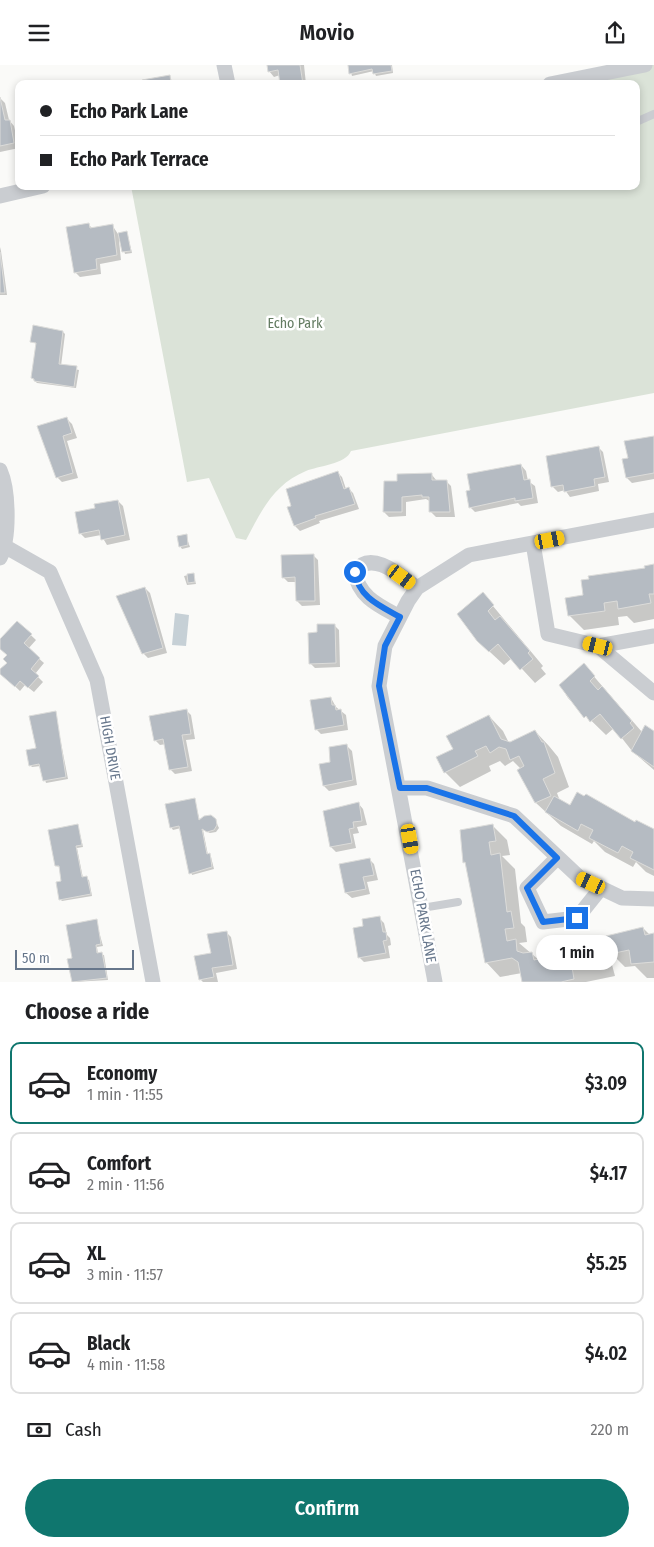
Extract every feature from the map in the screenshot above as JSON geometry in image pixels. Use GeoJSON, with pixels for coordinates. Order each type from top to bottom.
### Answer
{"type":"FeatureCollection","features":[{"type":"Feature","properties":{"kind":"street"},"geometry":{"type":"LineString","coordinates":[[224,65],[227,80]]}},
{"type":"Feature","properties":{"kind":"street"},"geometry":{"type":"LineString","coordinates":[[570,80],[645,65]]}},
{"type":"Feature","properties":{"kind":"street"},"geometry":{"type":"LineString","coordinates":[[0,196],[26,190]]}},
{"type":"Feature","properties":{"kind":"street"},"geometry":{"type":"LineString","coordinates":[[0,469],[6,482],[3,553]]}},
{"type":"Feature","properties":{"kind":"street","name":"ECHO PARK LANE"},"geometry":{"type":"LineString","coordinates":[[435,982],[400,788],[379,686],[385,646],[417,588],[469,555],[654,520]]}},
{"type":"Feature","properties":{"kind":"street"},"geometry":{"type":"LineString","coordinates":[[533,543],[548,634],[598,646],[654,636]]}},
{"type":"Feature","properties":{"kind":"street","name":"HIGH DRIVE"},"geometry":{"type":"LineString","coordinates":[[3,553],[50,572],[97,680],[153,982]]}},
{"type":"Feature","properties":{"kind":"street"},"geometry":{"type":"LineString","coordinates":[[400,617],[369,599],[356,582],[355,572],[360,565],[370,562],[388,567],[417,588]]}},
{"type":"Feature","properties":{"kind":"street"},"geometry":{"type":"LineString","coordinates":[[598,646],[654,693]]}},
{"type":"Feature","properties":{"kind":"street"},"geometry":{"type":"LineString","coordinates":[[400,788],[427,788],[514,816],[580,878],[622,898],[654,899]]}},
{"type":"Feature","properties":{"kind":"street"},"geometry":{"type":"LineString","coordinates":[[557,858],[527,888],[543,922],[577,918],[602,888]]}},
{"type":"Feature","properties":{"kind":"lane"},"geometry":{"type":"LineString","coordinates":[[640,120],[654,114]]}},
{"type":"Feature","properties":{"kind":"lane"},"geometry":{"type":"LineString","coordinates":[[422,908],[458,902]]}},
{"type":"Feature","properties":{"kind":"green space","name":"Echo Park"},"geometry":{"type":"Polygon","coordinates":[[[645,65],[654,65],[654,393],[351,451],[344,459],[338,462],[306,471],[285,483],[263,509],[246,540],[236,538],[209,478],[187,482],[132,190],[640,190],[640,80],[570,80],[645,65]]]}},
{"type":"Feature","properties":{"kind":"shaded area"},"geometry":{"type":"Polygon","coordinates":[[[175,613],[189,615],[186,646],[172,645],[175,613]]]}},
{"type":"Feature","properties":{"kind":"building"},"geometry":{"type":"Polygon","coordinates":[[[267,65],[300,65],[302,80],[279,80],[278,70],[268,72],[267,65]]]}},
{"type":"Feature","properties":{"kind":"building"},"geometry":{"type":"Polygon","coordinates":[[[348,65],[391,65],[392,71],[373,74],[372,69],[349,74],[348,65]]]}},
{"type":"Feature","properties":{"kind":"building"},"geometry":{"type":"Polygon","coordinates":[[[170,75],[171,80],[142,80],[170,75]]]}},
{"type":"Feature","properties":{"kind":"building"},"geometry":{"type":"Polygon","coordinates":[[[0,97],[5,120],[10,120],[14,143],[0,146],[0,97]]]}},
{"type":"Feature","properties":{"kind":"building"},"geometry":{"type":"Polygon","coordinates":[[[89,223],[90,228],[113,224],[117,255],[96,259],[97,269],[74,273],[66,227],[89,223]]]}},
{"type":"Feature","properties":{"kind":"building"},"geometry":{"type":"Polygon","coordinates":[[[127,231],[131,251],[122,252],[118,233],[127,231]]]}},
{"type":"Feature","properties":{"kind":"building"},"geometry":{"type":"Polygon","coordinates":[[[0,252],[5,293],[0,293],[0,252]]]}},
{"type":"Feature","properties":{"kind":"building"},"geometry":{"type":"Polygon","coordinates":[[[33,325],[63,331],[59,364],[77,366],[74,387],[34,381],[31,378],[36,343],[30,342],[33,325]]]}},
{"type":"Feature","properties":{"kind":"building"},"geometry":{"type":"Polygon","coordinates":[[[67,417],[72,433],[63,436],[73,473],[56,478],[37,426],[67,417]]]}},
{"type":"Feature","properties":{"kind":"building"},"geometry":{"type":"Polygon","coordinates":[[[654,436],[654,473],[626,478],[622,459],[628,458],[624,441],[654,436]]]}},
{"type":"Feature","properties":{"kind":"building"},"geometry":{"type":"Polygon","coordinates":[[[599,446],[605,477],[594,479],[595,486],[564,492],[563,485],[551,487],[546,456],[599,446]]]}},
{"type":"Feature","properties":{"kind":"building"},"geometry":{"type":"Polygon","coordinates":[[[521,464],[524,480],[530,479],[533,498],[515,501],[515,498],[469,508],[466,491],[470,490],[467,474],[521,464]]]}},
{"type":"Feature","properties":{"kind":"building"},"geometry":{"type":"Polygon","coordinates":[[[338,471],[344,489],[349,487],[355,504],[315,516],[316,518],[294,526],[287,507],[291,506],[286,489],[338,471]]]}},
{"type":"Feature","properties":{"kind":"building"},"geometry":{"type":"Polygon","coordinates":[[[432,473],[432,480],[447,480],[450,512],[429,512],[429,497],[422,497],[422,495],[402,497],[402,512],[383,512],[384,481],[397,481],[397,474],[432,473]]]}},
{"type":"Feature","properties":{"kind":"building"},"geometry":{"type":"Polygon","coordinates":[[[118,500],[125,535],[101,540],[99,530],[79,534],[75,512],[95,508],[94,504],[118,500]]]}},
{"type":"Feature","properties":{"kind":"building"},"geometry":{"type":"Polygon","coordinates":[[[187,534],[188,545],[179,547],[177,536],[187,534]]]}},
{"type":"Feature","properties":{"kind":"building"},"geometry":{"type":"Polygon","coordinates":[[[314,554],[315,601],[296,601],[295,577],[282,578],[281,555],[314,554]]]}},
{"type":"Feature","properties":{"kind":"building"},"geometry":{"type":"Polygon","coordinates":[[[654,564],[654,594],[649,594],[651,603],[618,609],[617,601],[604,603],[605,611],[568,616],[565,598],[583,595],[581,580],[589,579],[588,576],[645,568],[644,566],[654,564]]]}},
{"type":"Feature","properties":{"kind":"building"},"geometry":{"type":"Polygon","coordinates":[[[194,573],[195,582],[188,583],[187,574],[194,573]]]}},
{"type":"Feature","properties":{"kind":"building"},"geometry":{"type":"Polygon","coordinates":[[[145,587],[163,648],[142,654],[116,596],[145,587]]]}},
{"type":"Feature","properties":{"kind":"building"},"geometry":{"type":"Polygon","coordinates":[[[483,592],[494,605],[488,611],[495,620],[500,616],[530,651],[528,653],[533,659],[520,670],[498,644],[489,652],[477,641],[457,614],[483,592]]]}},
{"type":"Feature","properties":{"kind":"building"},"geometry":{"type":"Polygon","coordinates":[[[17,621],[32,634],[24,643],[40,658],[31,669],[39,676],[28,688],[20,681],[15,687],[0,674],[0,669],[7,663],[3,659],[7,655],[0,649],[0,639],[17,621]]]}},
{"type":"Feature","properties":{"kind":"building"},"geometry":{"type":"Polygon","coordinates":[[[317,624],[335,624],[336,663],[309,664],[308,633],[317,632],[317,624]]]}},
{"type":"Feature","properties":{"kind":"building"},"geometry":{"type":"Polygon","coordinates":[[[584,663],[595,676],[590,681],[598,690],[602,686],[632,721],[630,723],[634,728],[621,739],[600,714],[590,722],[586,716],[584,718],[559,685],[584,663]]]}},
{"type":"Feature","properties":{"kind":"building"},"geometry":{"type":"Polygon","coordinates":[[[331,697],[332,705],[335,705],[336,710],[341,709],[344,725],[315,730],[310,700],[331,697]]]}},
{"type":"Feature","properties":{"kind":"building"},"geometry":{"type":"Polygon","coordinates":[[[187,709],[191,734],[182,735],[188,767],[169,770],[163,739],[154,741],[149,716],[187,709]]]}},
{"type":"Feature","properties":{"kind":"building"},"geometry":{"type":"Polygon","coordinates":[[[56,711],[66,777],[43,781],[39,764],[29,766],[26,750],[36,748],[29,716],[56,711]]]}},
{"type":"Feature","properties":{"kind":"building"},"geometry":{"type":"Polygon","coordinates":[[[489,715],[501,739],[510,742],[535,730],[542,742],[544,742],[555,773],[543,779],[551,796],[535,803],[517,770],[524,766],[519,756],[510,760],[506,749],[499,747],[490,753],[486,746],[475,751],[478,756],[444,773],[436,757],[453,749],[446,736],[489,715]]]}},
{"type":"Feature","properties":{"kind":"building"},"geometry":{"type":"Polygon","coordinates":[[[645,725],[654,731],[654,767],[631,751],[645,725]]]}},
{"type":"Feature","properties":{"kind":"building"},"geometry":{"type":"Polygon","coordinates":[[[347,744],[353,780],[323,786],[319,764],[330,762],[329,747],[347,744]]]}},
{"type":"Feature","properties":{"kind":"building"},"geometry":{"type":"Polygon","coordinates":[[[577,792],[584,796],[586,794],[635,822],[636,820],[654,829],[654,870],[630,858],[633,852],[622,846],[618,853],[589,838],[593,830],[581,824],[578,831],[545,812],[554,796],[570,805],[577,792]]]}},
{"type":"Feature","properties":{"kind":"building"},"geometry":{"type":"Polygon","coordinates":[[[195,798],[199,820],[204,816],[211,815],[216,819],[217,825],[214,830],[207,832],[202,829],[207,854],[210,853],[212,867],[189,874],[179,826],[170,828],[165,804],[195,798]]]}},
{"type":"Feature","properties":{"kind":"building"},"geometry":{"type":"Polygon","coordinates":[[[359,802],[362,821],[353,822],[354,828],[349,829],[352,843],[330,847],[323,811],[359,802]]]}},
{"type":"Feature","properties":{"kind":"building"},"geometry":{"type":"Polygon","coordinates":[[[78,824],[82,845],[76,846],[82,877],[87,876],[91,894],[59,900],[56,882],[61,881],[59,866],[55,866],[48,830],[78,824]]]}},
{"type":"Feature","properties":{"kind":"building"},"geometry":{"type":"Polygon","coordinates":[[[493,824],[496,841],[489,842],[491,855],[500,853],[507,912],[511,911],[514,928],[505,929],[507,941],[516,939],[517,951],[523,953],[532,952],[534,960],[546,957],[545,950],[590,943],[590,946],[597,945],[601,961],[572,967],[574,979],[561,982],[522,982],[518,962],[512,958],[485,963],[465,862],[463,863],[460,830],[493,824]]]}},
{"type":"Feature","properties":{"kind":"building"},"geometry":{"type":"Polygon","coordinates":[[[370,858],[374,875],[363,877],[366,889],[345,893],[339,864],[370,858]]]}},
{"type":"Feature","properties":{"kind":"building"},"geometry":{"type":"Polygon","coordinates":[[[380,916],[383,932],[386,932],[387,940],[383,941],[386,953],[358,958],[353,928],[363,926],[362,919],[380,916]]]}},
{"type":"Feature","properties":{"kind":"building"},"geometry":{"type":"Polygon","coordinates":[[[97,919],[101,944],[96,945],[97,953],[102,952],[107,978],[72,982],[67,959],[72,958],[66,925],[97,919]]]}},
{"type":"Feature","properties":{"kind":"building"},"geometry":{"type":"Polygon","coordinates":[[[643,927],[645,935],[654,933],[654,962],[631,964],[629,950],[610,954],[606,936],[643,927]]]}},
{"type":"Feature","properties":{"kind":"building"},"geometry":{"type":"Polygon","coordinates":[[[227,931],[233,965],[212,968],[214,977],[199,980],[194,956],[211,953],[207,934],[227,931]]]}},
{"type":"Feature","properties":{"kind":"route"},"geometry":{"type":"LineString","coordinates":[[355,572],[356,582],[361,591],[369,599],[400,617],[385,646],[379,686],[400,788],[427,788],[514,816],[557,858],[527,888],[543,922],[577,918]]}}]}
